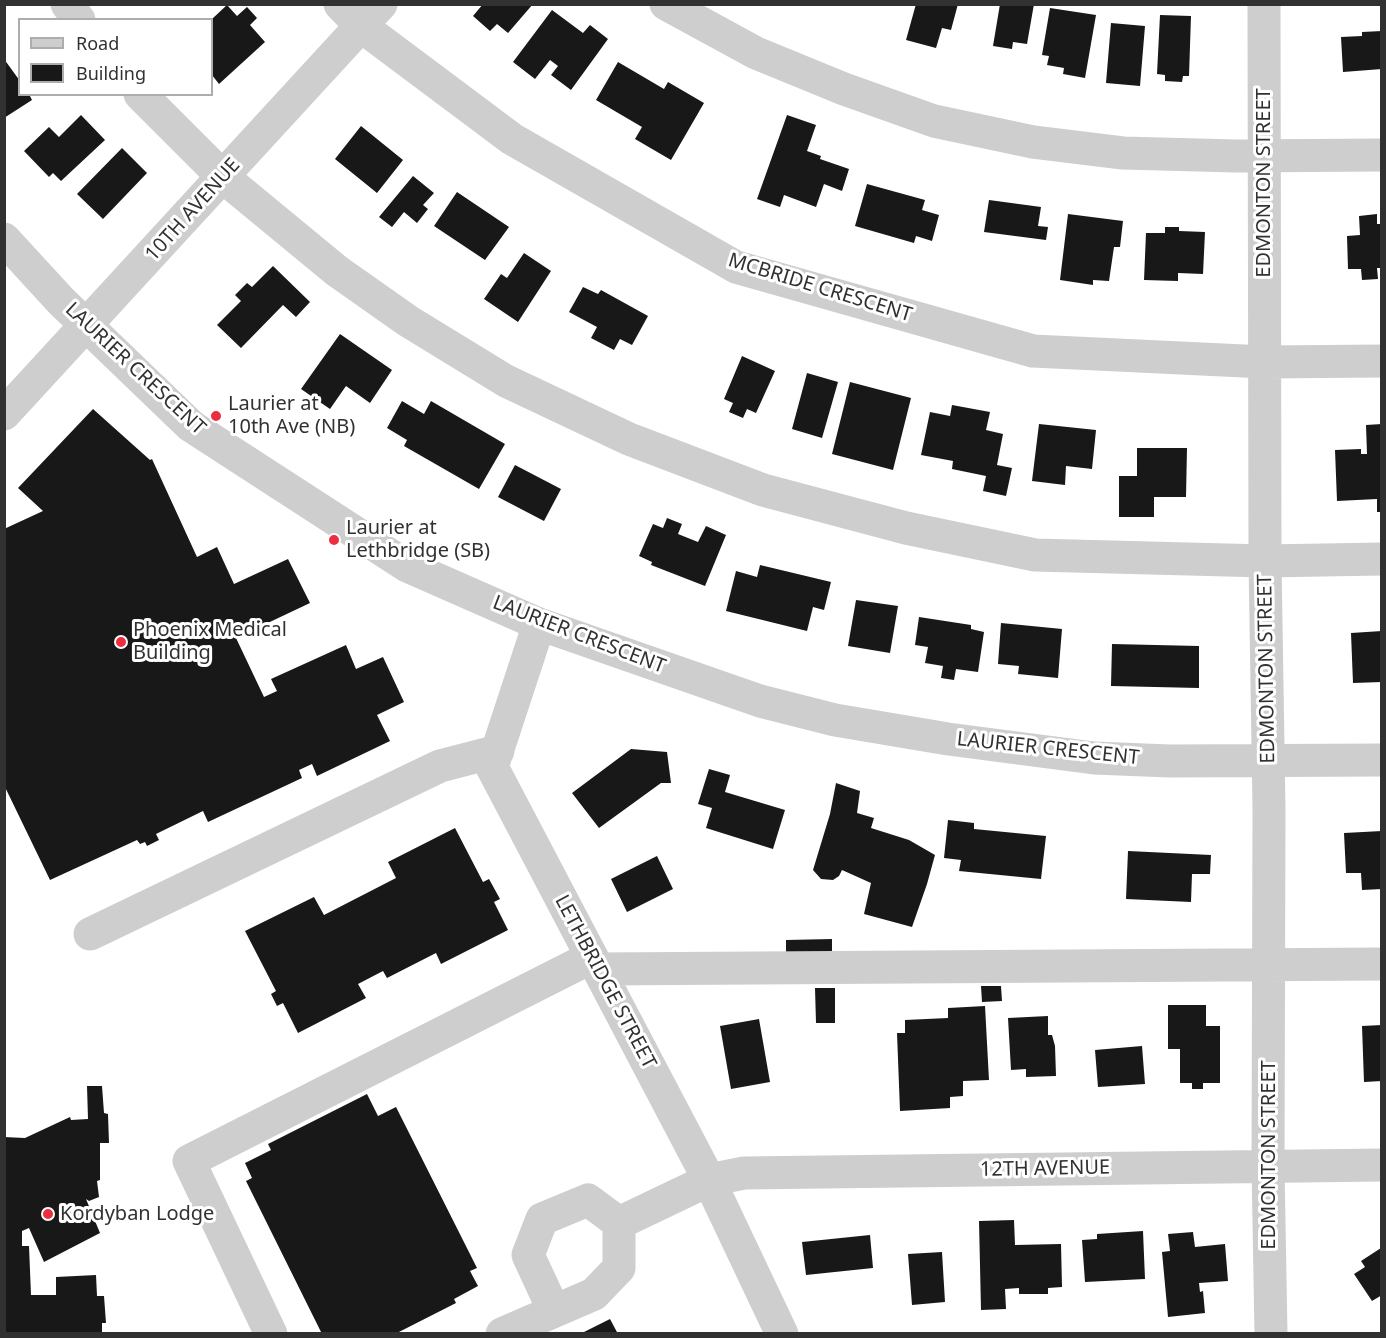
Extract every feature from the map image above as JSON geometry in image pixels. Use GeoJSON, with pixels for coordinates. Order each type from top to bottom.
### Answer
{"type":"FeatureCollection","features":[{"type":"Feature","properties":{"kind":"street"},"geometry":{"type":"LineString","coordinates":[[67,4],[78,18]]}},
{"type":"Feature","properties":{"kind":"street"},"geometry":{"type":"LineString","coordinates":[[666,4],[756,53],[844,89],[934,121],[1033,142],[1123,153],[1264,156],[1382,155]]}},
{"type":"Feature","properties":{"kind":"street","name":"EDMONTON STREET"},"geometry":{"type":"LineString","coordinates":[[1264,4],[1268,1166],[1271,1334]]}},
{"type":"Feature","properties":{"kind":"street","name":"10TH AVENUE"},"geometry":{"type":"LineString","coordinates":[[4,414],[87,327],[223,177],[361,12]]}},
{"type":"Feature","properties":{"kind":"street","name":"MCBRIDE CRESCENT"},"geometry":{"type":"LineString","coordinates":[[361,12],[512,139],[736,267],[1033,351],[1264,362]]}},
{"type":"Feature","properties":{"kind":"street"},"geometry":{"type":"LineString","coordinates":[[142,96],[223,177],[337,271],[408,321],[506,381],[629,439],[763,490],[906,528],[1035,555],[1265,561],[1382,559]]}},
{"type":"Feature","properties":{"kind":"street","name":"LAURIER CRESCENT"},"geometry":{"type":"LineString","coordinates":[[4,239],[87,327],[191,426],[407,566],[538,624],[760,701],[835,720],[948,739],[1094,758],[1170,761],[1382,760]]}},
{"type":"Feature","properties":{"kind":"street"},"geometry":{"type":"LineString","coordinates":[[1264,362],[1382,361]]}},
{"type":"Feature","properties":{"kind":"street","name":"LETHBRIDGE STREET"},"geometry":{"type":"LineString","coordinates":[[538,624],[492,767],[709,1180],[782,1334]]}},
{"type":"Feature","properties":{"kind":"street"},"geometry":{"type":"LineString","coordinates":[[90,934],[441,766],[498,751]]}},
{"type":"Feature","properties":{"kind":"street"},"geometry":{"type":"LineString","coordinates":[[271,1334],[189,1161],[595,963],[1382,964]]}},
{"type":"Feature","properties":{"kind":"street","name":"12TH AVENUE"},"geometry":{"type":"LineString","coordinates":[[619,1222],[709,1180],[744,1173],[1382,1165]]}},
{"type":"Feature","properties":{"kind":"street"},"geometry":{"type":"LineString","coordinates":[[502,1334],[594,1294],[619,1268],[619,1222],[588,1200],[542,1219],[528,1255],[554,1311]]}},
{"type":"Feature","properties":{"kind":"building"},"geometry":{"type":"Polygon","coordinates":[[[483,4],[533,4],[508,33],[497,24],[490,31],[473,16],[483,4]]]}},
{"type":"Feature","properties":{"kind":"building"},"geometry":{"type":"Polygon","coordinates":[[[916,4],[958,4],[951,30],[942,28],[936,48],[906,40],[916,4]]]}},
{"type":"Feature","properties":{"kind":"building"},"geometry":{"type":"Polygon","coordinates":[[[1000,4],[1034,4],[1027,44],[1013,42],[1012,49],[993,46],[1000,4]]]}},
{"type":"Feature","properties":{"kind":"building"},"geometry":{"type":"Polygon","coordinates":[[[227,5],[237,16],[247,7],[257,18],[250,25],[265,42],[219,84],[213,76],[213,18],[227,5]]]}},
{"type":"Feature","properties":{"kind":"building"},"geometry":{"type":"Polygon","coordinates":[[[1050,8],[1096,15],[1085,78],[1063,74],[1064,68],[1047,65],[1049,56],[1042,55],[1050,8]]]}},
{"type":"Feature","properties":{"kind":"building"},"geometry":{"type":"Polygon","coordinates":[[[552,10],[583,33],[590,25],[608,39],[571,90],[551,75],[558,66],[550,60],[535,79],[513,62],[552,10]]]}},
{"type":"Feature","properties":{"kind":"building"},"geometry":{"type":"Polygon","coordinates":[[[1160,15],[1191,16],[1189,76],[1183,76],[1182,82],[1165,81],[1165,75],[1157,74],[1160,15]]]}},
{"type":"Feature","properties":{"kind":"building"},"geometry":{"type":"Polygon","coordinates":[[[1111,23],[1145,26],[1140,86],[1106,83],[1111,23]]]}},
{"type":"Feature","properties":{"kind":"building"},"geometry":{"type":"Polygon","coordinates":[[[1382,31],[1382,69],[1343,72],[1341,37],[1362,36],[1362,32],[1382,31]]]}},
{"type":"Feature","properties":{"kind":"building"},"geometry":{"type":"Polygon","coordinates":[[[4,59],[18,78],[18,96],[30,96],[32,100],[4,118],[4,59]]]}},
{"type":"Feature","properties":{"kind":"building"},"geometry":{"type":"Polygon","coordinates":[[[618,62],[664,89],[668,82],[704,103],[671,160],[635,139],[642,127],[596,100],[618,62]]]}},
{"type":"Feature","properties":{"kind":"building"},"geometry":{"type":"Polygon","coordinates":[[[81,115],[105,140],[61,181],[53,173],[49,177],[24,151],[49,127],[59,137],[81,115]]]}},
{"type":"Feature","properties":{"kind":"building"},"geometry":{"type":"Polygon","coordinates":[[[787,115],[816,125],[807,151],[821,156],[820,159],[849,169],[842,191],[824,184],[816,207],[784,195],[780,207],[757,199],[787,115]]]}},
{"type":"Feature","properties":{"kind":"building"},"geometry":{"type":"Polygon","coordinates":[[[361,126],[403,160],[377,193],[335,159],[361,126]]]}},
{"type":"Feature","properties":{"kind":"building"},"geometry":{"type":"Polygon","coordinates":[[[122,148],[147,173],[103,219],[77,194],[122,148]]]}},
{"type":"Feature","properties":{"kind":"building"},"geometry":{"type":"Polygon","coordinates":[[[413,176],[434,193],[423,205],[428,209],[417,223],[404,212],[392,227],[379,217],[413,176]]]}},
{"type":"Feature","properties":{"kind":"building"},"geometry":{"type":"Polygon","coordinates":[[[867,184],[925,200],[922,210],[939,215],[932,241],[916,236],[914,243],[855,226],[867,184]]]}},
{"type":"Feature","properties":{"kind":"building"},"geometry":{"type":"Polygon","coordinates":[[[457,192],[509,227],[485,260],[434,226],[457,192]]]}},
{"type":"Feature","properties":{"kind":"building"},"geometry":{"type":"Polygon","coordinates":[[[989,200],[1041,207],[1038,226],[1048,227],[1046,240],[984,232],[989,200]]]}},
{"type":"Feature","properties":{"kind":"building"},"geometry":{"type":"Polygon","coordinates":[[[1068,214],[1123,221],[1120,247],[1114,247],[1109,281],[1093,280],[1093,285],[1060,280],[1068,214]]]}},
{"type":"Feature","properties":{"kind":"building"},"geometry":{"type":"Polygon","coordinates":[[[1377,214],[1377,224],[1382,224],[1382,268],[1377,268],[1378,279],[1362,280],[1361,269],[1348,269],[1347,236],[1360,235],[1359,216],[1377,214]]]}},
{"type":"Feature","properties":{"kind":"building"},"geometry":{"type":"Polygon","coordinates":[[[1165,227],[1179,227],[1179,231],[1205,232],[1203,274],[1178,273],[1178,281],[1144,280],[1146,233],[1165,233],[1165,227]]]}},
{"type":"Feature","properties":{"kind":"building"},"geometry":{"type":"Polygon","coordinates":[[[524,253],[551,271],[518,322],[484,299],[501,274],[507,278],[524,253]]]}},
{"type":"Feature","properties":{"kind":"building"},"geometry":{"type":"Polygon","coordinates":[[[273,266],[310,302],[296,317],[283,305],[241,348],[217,325],[241,301],[235,295],[247,283],[252,287],[273,266]]]}},
{"type":"Feature","properties":{"kind":"building"},"geometry":{"type":"Polygon","coordinates":[[[583,287],[598,294],[601,290],[648,316],[632,345],[620,339],[614,350],[591,338],[597,327],[569,312],[583,287]]]}},
{"type":"Feature","properties":{"kind":"building"},"geometry":{"type":"Polygon","coordinates":[[[340,334],[392,370],[370,403],[346,386],[330,409],[301,389],[340,334]]]}},
{"type":"Feature","properties":{"kind":"building"},"geometry":{"type":"Polygon","coordinates":[[[742,356],[775,371],[756,413],[747,409],[743,418],[729,412],[733,403],[724,399],[742,356]]]}},
{"type":"Feature","properties":{"kind":"building"},"geometry":{"type":"Polygon","coordinates":[[[807,373],[838,382],[822,438],[792,429],[807,373]]]}},
{"type":"Feature","properties":{"kind":"building"},"geometry":{"type":"Polygon","coordinates":[[[850,382],[911,398],[893,470],[832,454],[850,382]]]}},
{"type":"Feature","properties":{"kind":"building"},"geometry":{"type":"Polygon","coordinates":[[[402,401],[424,414],[431,401],[505,444],[479,489],[404,446],[407,440],[387,428],[402,401]]]}},
{"type":"Feature","properties":{"kind":"building"},"geometry":{"type":"Polygon","coordinates":[[[952,405],[990,412],[986,430],[1003,434],[997,465],[1012,468],[1006,496],[983,491],[986,476],[952,469],[953,461],[921,455],[930,412],[950,416],[952,405]]]}},
{"type":"Feature","properties":{"kind":"building","name":"Phoenix Medical Building"},"geometry":{"type":"Polygon","coordinates":[[[93,409],[150,460],[152,459],[197,557],[217,547],[234,584],[288,559],[310,603],[236,638],[264,697],[277,691],[271,679],[346,645],[356,669],[383,657],[404,702],[377,715],[390,741],[317,776],[312,764],[299,770],[302,778],[208,822],[203,811],[156,834],[159,840],[147,846],[145,842],[140,844],[137,840],[50,880],[4,785],[4,529],[43,511],[18,488],[93,409]]]}},
{"type":"Feature","properties":{"kind":"building"},"geometry":{"type":"Polygon","coordinates":[[[1039,424],[1096,430],[1092,469],[1066,466],[1065,485],[1032,481],[1039,424]]]}},
{"type":"Feature","properties":{"kind":"building"},"geometry":{"type":"Polygon","coordinates":[[[1382,424],[1382,512],[1377,512],[1377,499],[1337,501],[1335,450],[1361,449],[1361,454],[1367,454],[1366,425],[1382,424]]]}},
{"type":"Feature","properties":{"kind":"building"},"geometry":{"type":"Polygon","coordinates":[[[1137,448],[1187,448],[1186,497],[1154,497],[1154,517],[1119,517],[1119,476],[1137,476],[1137,448]]]}},
{"type":"Feature","properties":{"kind":"building"},"geometry":{"type":"Polygon","coordinates":[[[515,465],[561,489],[544,521],[498,497],[515,465]]]}},
{"type":"Feature","properties":{"kind":"building"},"geometry":{"type":"Polygon","coordinates":[[[667,518],[682,524],[678,534],[698,542],[706,526],[726,535],[705,586],[651,565],[652,562],[639,556],[653,524],[663,528],[667,518]]]}},
{"type":"Feature","properties":{"kind":"building"},"geometry":{"type":"Polygon","coordinates":[[[760,565],[831,582],[824,610],[813,607],[807,631],[726,611],[736,571],[757,577],[760,565]]]}},
{"type":"Feature","properties":{"kind":"building"},"geometry":{"type":"Polygon","coordinates":[[[856,600],[898,606],[890,653],[848,646],[856,600]]]}},
{"type":"Feature","properties":{"kind":"building"},"geometry":{"type":"Polygon","coordinates":[[[919,617],[971,625],[971,629],[984,632],[978,672],[956,669],[954,680],[941,678],[943,666],[925,663],[928,647],[915,645],[919,617]]]}},
{"type":"Feature","properties":{"kind":"building"},"geometry":{"type":"Polygon","coordinates":[[[1001,623],[1062,629],[1058,678],[1018,674],[1019,666],[998,664],[1001,623]]]}},
{"type":"Feature","properties":{"kind":"building"},"geometry":{"type":"Polygon","coordinates":[[[1382,631],[1382,682],[1353,683],[1351,633],[1382,631]]]}},
{"type":"Feature","properties":{"kind":"building"},"geometry":{"type":"Polygon","coordinates":[[[1112,644],[1199,646],[1199,688],[1111,686],[1112,644]]]}},
{"type":"Feature","properties":{"kind":"building"},"geometry":{"type":"Polygon","coordinates":[[[631,749],[667,752],[671,783],[661,783],[599,828],[572,793],[631,749]]]}},
{"type":"Feature","properties":{"kind":"building"},"geometry":{"type":"Polygon","coordinates":[[[709,769],[730,775],[725,792],[785,810],[773,849],[706,828],[712,808],[698,804],[709,769]]]}},
{"type":"Feature","properties":{"kind":"building"},"geometry":{"type":"Polygon","coordinates":[[[836,783],[860,791],[857,813],[874,818],[871,828],[909,840],[935,855],[912,927],[864,914],[871,883],[842,870],[833,880],[821,879],[813,870],[830,814],[836,783]]]}},
{"type":"Feature","properties":{"kind":"building"},"geometry":{"type":"Polygon","coordinates":[[[948,820],[974,823],[974,829],[1046,836],[1041,879],[959,871],[961,860],[944,858],[948,820]]]}},
{"type":"Feature","properties":{"kind":"building"},"geometry":{"type":"Polygon","coordinates":[[[455,828],[483,882],[489,879],[500,899],[494,902],[508,930],[441,964],[436,953],[387,978],[383,971],[358,984],[366,998],[298,1033],[283,1003],[277,1006],[271,994],[276,991],[245,931],[314,897],[324,915],[396,878],[388,862],[455,828]]]}},
{"type":"Feature","properties":{"kind":"building"},"geometry":{"type":"Polygon","coordinates":[[[1382,831],[1382,889],[1362,890],[1361,873],[1346,873],[1344,833],[1382,831]]]}},
{"type":"Feature","properties":{"kind":"building"},"geometry":{"type":"Polygon","coordinates":[[[1128,851],[1211,855],[1210,874],[1192,874],[1191,902],[1126,899],[1128,851]]]}},
{"type":"Feature","properties":{"kind":"building"},"geometry":{"type":"Polygon","coordinates":[[[657,856],[673,889],[627,912],[611,879],[657,856]]]}},
{"type":"Feature","properties":{"kind":"building"},"geometry":{"type":"Polygon","coordinates":[[[832,939],[832,952],[786,952],[786,940],[832,939]]]}},
{"type":"Feature","properties":{"kind":"building"},"geometry":{"type":"Polygon","coordinates":[[[981,986],[1001,986],[1002,1001],[982,1002],[981,986]]]}},
{"type":"Feature","properties":{"kind":"building"},"geometry":{"type":"Polygon","coordinates":[[[815,988],[835,988],[835,1023],[816,1023],[815,988]]]}},
{"type":"Feature","properties":{"kind":"building"},"geometry":{"type":"Polygon","coordinates":[[[1168,1005],[1206,1005],[1206,1026],[1220,1026],[1220,1083],[1203,1083],[1203,1089],[1192,1089],[1192,1083],[1180,1083],[1180,1049],[1168,1049],[1168,1005]]]}},
{"type":"Feature","properties":{"kind":"building"},"geometry":{"type":"Polygon","coordinates":[[[985,1006],[989,1080],[963,1081],[963,1096],[950,1097],[950,1108],[900,1111],[897,1033],[905,1033],[905,1020],[948,1018],[948,1008],[985,1006]]]}},
{"type":"Feature","properties":{"kind":"building"},"geometry":{"type":"Polygon","coordinates":[[[1048,1016],[1048,1035],[1052,1035],[1055,1046],[1056,1076],[1026,1077],[1026,1069],[1011,1070],[1008,1018],[1048,1016]]]}},
{"type":"Feature","properties":{"kind":"building"},"geometry":{"type":"Polygon","coordinates":[[[759,1019],[770,1082],[731,1089],[720,1026],[759,1019]]]}},
{"type":"Feature","properties":{"kind":"building"},"geometry":{"type":"Polygon","coordinates":[[[1382,1025],[1382,1081],[1364,1082],[1362,1026],[1382,1025]]]}},
{"type":"Feature","properties":{"kind":"building"},"geometry":{"type":"Polygon","coordinates":[[[1142,1046],[1145,1084],[1098,1087],[1095,1050],[1142,1046]]]}},
{"type":"Feature","properties":{"kind":"building","name":"Kordyban Lodge"},"geometry":{"type":"Polygon","coordinates":[[[87,1086],[102,1086],[104,1113],[108,1114],[109,1143],[100,1143],[100,1180],[97,1181],[99,1197],[89,1201],[86,1199],[100,1233],[44,1262],[29,1228],[22,1231],[22,1246],[29,1246],[31,1295],[56,1295],[56,1277],[96,1275],[97,1296],[104,1296],[106,1323],[102,1323],[102,1334],[4,1334],[4,1137],[25,1138],[70,1117],[71,1120],[88,1119],[87,1086]]]}},
{"type":"Feature","properties":{"kind":"building"},"geometry":{"type":"Polygon","coordinates":[[[367,1094],[378,1116],[396,1107],[477,1268],[470,1271],[478,1286],[454,1299],[456,1303],[395,1334],[322,1334],[246,1181],[252,1178],[245,1163],[271,1150],[268,1144],[367,1094]]]}},
{"type":"Feature","properties":{"kind":"building"},"geometry":{"type":"Polygon","coordinates":[[[1014,1220],[1015,1245],[1061,1244],[1062,1287],[1048,1288],[1048,1294],[1019,1294],[1019,1288],[1005,1289],[1006,1309],[981,1310],[979,1221],[1014,1220]]]}},
{"type":"Feature","properties":{"kind":"building"},"geometry":{"type":"Polygon","coordinates":[[[1143,1231],[1145,1279],[1085,1282],[1082,1240],[1097,1239],[1097,1234],[1143,1231]]]}},
{"type":"Feature","properties":{"kind":"building"},"geometry":{"type":"Polygon","coordinates":[[[1193,1232],[1195,1247],[1225,1244],[1228,1281],[1199,1283],[1200,1292],[1203,1291],[1205,1313],[1168,1317],[1162,1252],[1170,1251],[1168,1234],[1193,1232]]]}},
{"type":"Feature","properties":{"kind":"building"},"geometry":{"type":"Polygon","coordinates":[[[870,1235],[873,1268],[806,1275],[802,1242],[870,1235]]]}},
{"type":"Feature","properties":{"kind":"building"},"geometry":{"type":"Polygon","coordinates":[[[1381,1248],[1382,1295],[1372,1301],[1354,1274],[1365,1267],[1361,1261],[1381,1248]]]}},
{"type":"Feature","properties":{"kind":"building"},"geometry":{"type":"Polygon","coordinates":[[[942,1252],[945,1302],[912,1305],[908,1254],[942,1252]]]}},
{"type":"Feature","properties":{"kind":"building"},"geometry":{"type":"Polygon","coordinates":[[[610,1319],[618,1334],[580,1334],[610,1319]]]}},
{"type":"Feature","properties":{"kind":"place","name":"Laurier at 10th Ave (NB)"},"geometry":{"type":"Point","coordinates":[216,416]}},
{"type":"Feature","properties":{"kind":"place","name":"Laurier at Lethbridge (SB)"},"geometry":{"type":"Point","coordinates":[334,540]}},
{"type":"Feature","properties":{"kind":"place","name":"Phoenix Medical Building"},"geometry":{"type":"Point","coordinates":[121,642]}},
{"type":"Feature","properties":{"kind":"place","name":"Kordyban Lodge"},"geometry":{"type":"Point","coordinates":[48,1214]}}]}
